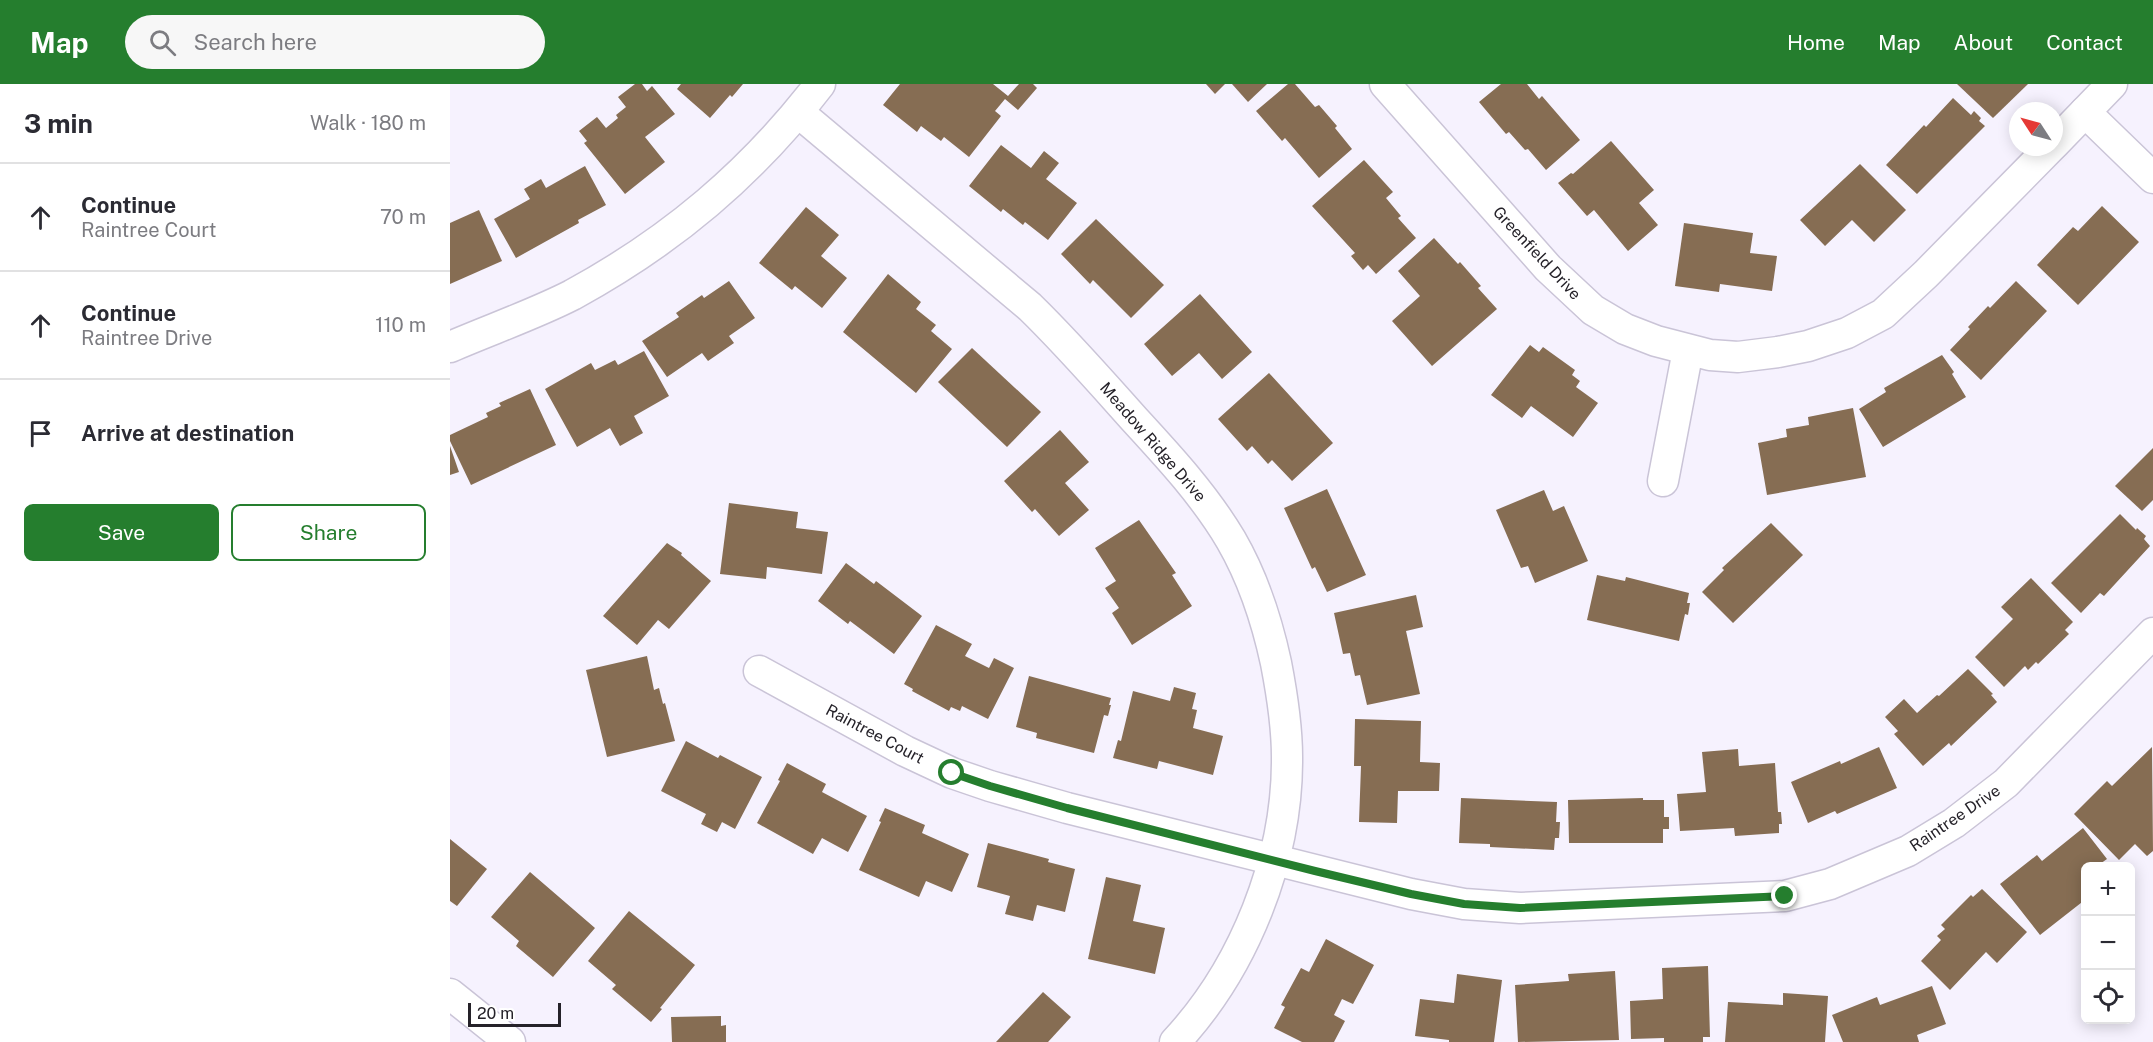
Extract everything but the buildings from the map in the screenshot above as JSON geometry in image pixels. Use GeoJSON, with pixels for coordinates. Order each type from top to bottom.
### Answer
{"type":"FeatureCollection","features":[{"type":"Feature","properties":{"kind":"street"},"geometry":{"type":"LineString","coordinates":[[450,347],[569,296],[659,242],[713,200],[746,168],[798,112],[820,84]]}},
{"type":"Feature","properties":{"kind":"street","name":"Greenfield Drive"},"geometry":{"type":"LineString","coordinates":[[1385,84],[1567,288],[1593,310],[1625,329],[1710,355],[1738,357],[1808,346],[1847,333],[1883,314],[1926,274],[2042,156]]}},
{"type":"Feature","properties":{"kind":"street"},"geometry":{"type":"LineString","coordinates":[[2063,135],[2112,84]]}},
{"type":"Feature","properties":{"kind":"street","name":"Meadow Ridge Drive"},"geometry":{"type":"LineString","coordinates":[[798,112],[1030,307],[1052,329],[1181,470],[1232,541],[1251,583],[1268,627],[1285,718],[1286,769],[1283,808],[1274,860],[1252,927],[1215,991],[1175,1042]]}},
{"type":"Feature","properties":{"kind":"street"},"geometry":{"type":"LineString","coordinates":[[2085,112],[2153,178]]}},
{"type":"Feature","properties":{"kind":"street"},"geometry":{"type":"LineString","coordinates":[[1663,482],[1688,350]]}},
{"type":"Feature","properties":{"kind":"street","name":"Raintree Drive"},"geometry":{"type":"LineString","coordinates":[[1274,860],[1443,900],[1464,904],[1520,908],[1785,896],[1830,884],[1908,851],[1954,823],[2006,783],[2153,633]]}},
{"type":"Feature","properties":{"kind":"street","name":"Raintree Court"},"geometry":{"type":"LineString","coordinates":[[759,671],[905,751],[952,773],[1067,808],[1274,860]]}},
{"type":"Feature","properties":{"kind":"street"},"geometry":{"type":"LineString","coordinates":[[450,994],[510,1042]]}},
{"type":"Feature","properties":{"kind":"route"},"geometry":{"type":"LineString","coordinates":[[952,773],[1067,808],[1315,871],[1464,904],[1520,908],[1785,896]]}}]}
